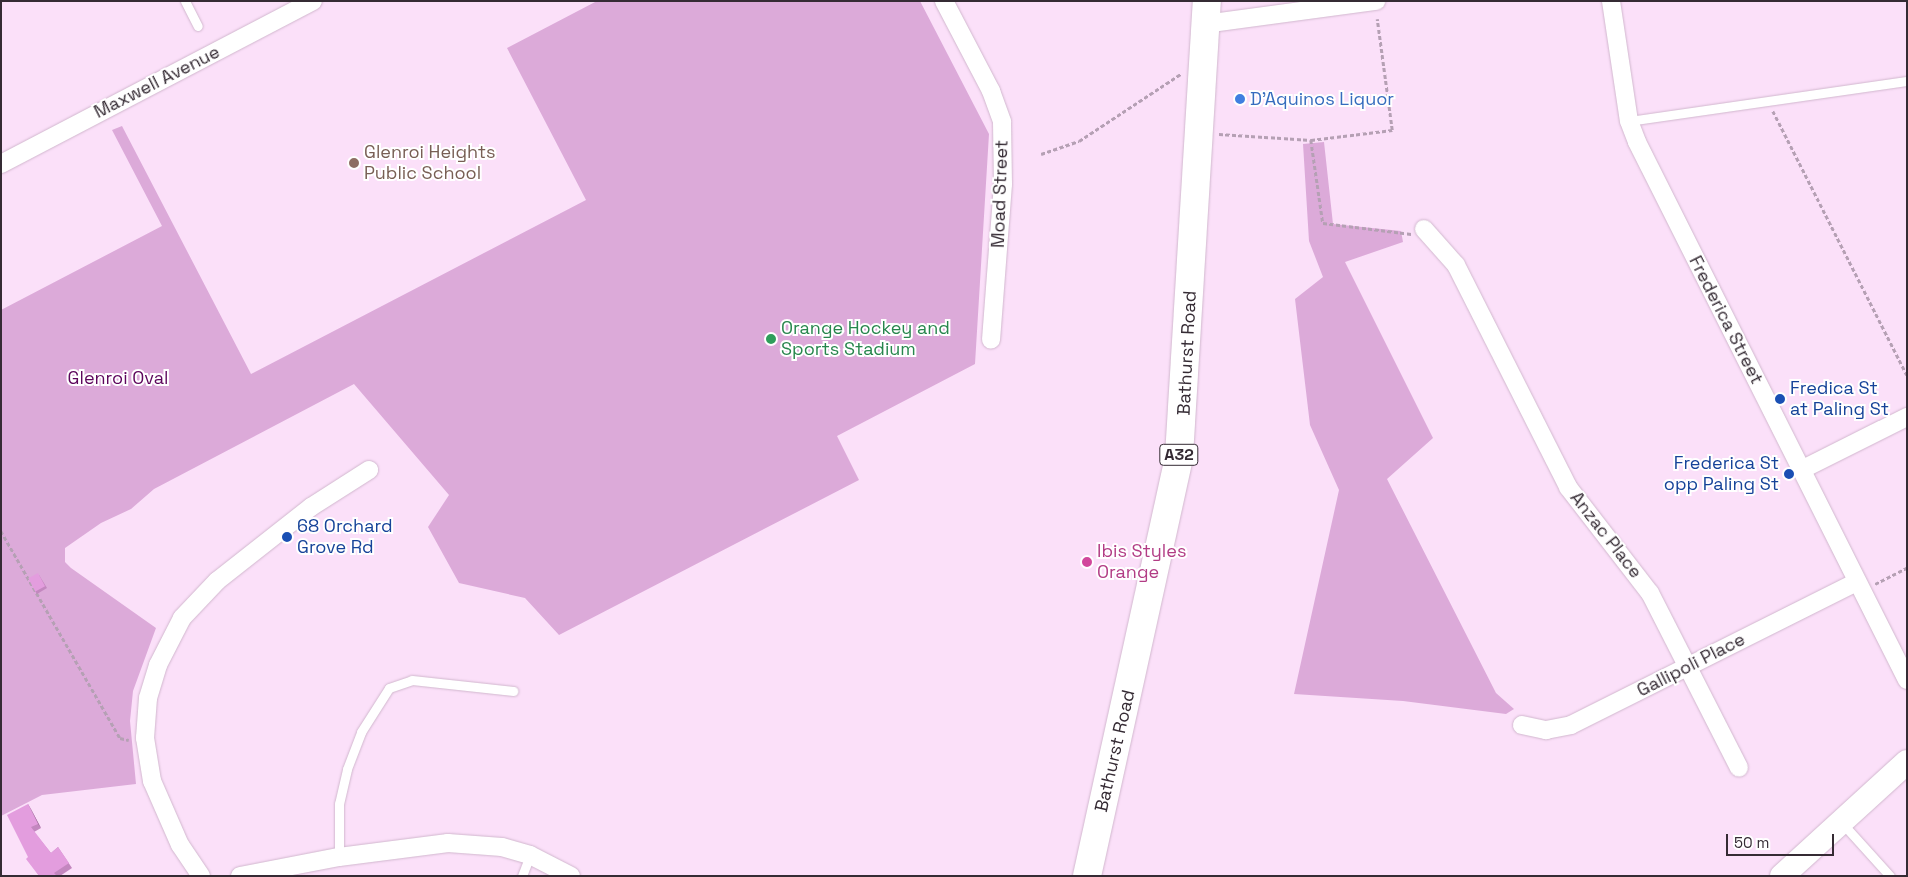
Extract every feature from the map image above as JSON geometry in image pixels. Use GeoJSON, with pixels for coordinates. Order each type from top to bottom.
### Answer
{"type":"FeatureCollection","features":[{"type":"Feature","properties":{"kind":"highway","name":"Bathurst Road"},"geometry":{"type":"LineString","coordinates":[[1087,876],[1179,456],[1206,13]]}},
{"type":"Feature","properties":{"kind":"street","name":"Maxwell Avenue"},"geometry":{"type":"LineString","coordinates":[[2,161],[313,1]]}},
{"type":"Feature","properties":{"kind":"street","name":"Moad Street"},"geometry":{"type":"LineString","coordinates":[[944,1],[991,91],[1002,122],[1003,184],[991,340]]}},
{"type":"Feature","properties":{"kind":"street"},"geometry":{"type":"LineString","coordinates":[[1206,13],[1376,1]]}},
{"type":"Feature","properties":{"kind":"street","name":"Frederica Street"},"geometry":{"type":"LineString","coordinates":[[1612,1],[1630,121],[1637,142],[1907,680]]}},
{"type":"Feature","properties":{"kind":"street","name":"Anzac Place"},"geometry":{"type":"LineString","coordinates":[[1424,228],[1456,265],[1568,487],[1650,593],[1739,768]]}},
{"type":"Feature","properties":{"kind":"street"},"geometry":{"type":"LineString","coordinates":[[1801,470],[1907,417]]}},
{"type":"Feature","properties":{"kind":"street"},"geometry":{"type":"LineString","coordinates":[[201,876],[180,845],[158,799],[145,738],[148,698],[158,665],[182,618],[217,581],[311,507],[369,470]]}},
{"type":"Feature","properties":{"kind":"street","name":"Gallipoli Place"},"geometry":{"type":"LineString","coordinates":[[1522,725],[1546,730],[1571,725],[1686,667],[1859,587]]}},
{"type":"Feature","properties":{"kind":"street"},"geometry":{"type":"LineString","coordinates":[[1782,876],[1842,824],[1907,762]]}},
{"type":"Feature","properties":{"kind":"street"},"geometry":{"type":"LineString","coordinates":[[240,876],[340,857],[448,843],[502,846],[530,855],[571,876]]}},
{"type":"Feature","properties":{"kind":"lane"},"geometry":{"type":"LineString","coordinates":[[185,1],[198,26]]}},
{"type":"Feature","properties":{"kind":"lane"},"geometry":{"type":"LineString","coordinates":[[1630,121],[1769,103],[1907,81]]}},
{"type":"Feature","properties":{"kind":"lane"},"geometry":{"type":"LineString","coordinates":[[340,857],[340,804],[347,769],[361,732],[389,688],[412,680],[513,691]]}},
{"type":"Feature","properties":{"kind":"lane"},"geometry":{"type":"LineString","coordinates":[[1842,824],[1890,876]]}},
{"type":"Feature","properties":{"kind":"lane"},"geometry":{"type":"LineString","coordinates":[[522,876],[530,855]]}},
{"type":"Feature","properties":{"kind":"path"},"geometry":{"type":"LineString","coordinates":[[1218,134],[1311,140],[1392,130],[1377,19]]}},
{"type":"Feature","properties":{"kind":"path"},"geometry":{"type":"LineString","coordinates":[[1041,154],[1079,141],[1184,71],[1203,70]]}},
{"type":"Feature","properties":{"kind":"path"},"geometry":{"type":"LineString","coordinates":[[1769,103],[1907,375]]}},
{"type":"Feature","properties":{"kind":"path"},"geometry":{"type":"LineString","coordinates":[[1311,140],[1323,223],[1406,236],[1424,228]]}},
{"type":"Feature","properties":{"kind":"path"},"geometry":{"type":"LineString","coordinates":[[1,531],[120,738],[126,741],[145,738]]}},
{"type":"Feature","properties":{"kind":"path"},"geometry":{"type":"LineString","coordinates":[[1859,587],[1907,568]]}},
{"type":"Feature","properties":{"kind":"green space","name":"Glenroi Oval"},"geometry":{"type":"Polygon","coordinates":[[[597,1],[920,1],[989,134],[975,364],[837,436],[859,480],[559,635],[525,598],[459,583],[428,527],[449,495],[354,384],[154,489],[131,509],[101,523],[65,548],[65,562],[71,568],[156,628],[133,691],[130,721],[136,784],[42,795],[1,816],[1,310],[162,226],[112,130],[122,126],[251,374],[586,200],[507,48],[597,1]]]}},
{"type":"Feature","properties":{"kind":"green space"},"geometry":{"type":"Polygon","coordinates":[[[1324,142],[1333,224],[1401,231],[1403,242],[1345,262],[1433,438],[1387,479],[1496,693],[1514,709],[1506,714],[1403,701],[1294,694],[1339,490],[1310,425],[1295,299],[1323,277],[1309,241],[1303,144],[1324,142]]]}},
{"type":"Feature","properties":{"kind":"building"},"geometry":{"type":"Polygon","coordinates":[[[38,573],[45,586],[35,591],[28,578],[38,573]]]}},
{"type":"Feature","properties":{"kind":"building"},"geometry":{"type":"Polygon","coordinates":[[[28,804],[38,824],[31,827],[51,853],[58,847],[69,863],[54,873],[57,876],[39,876],[26,859],[28,857],[7,815],[28,804]]]}},
{"type":"Feature","properties":{"kind":"place","name":"D'Aquinos Liquor"},"geometry":{"type":"Point","coordinates":[1240,99]}},
{"type":"Feature","properties":{"kind":"place","name":"Glenroi Heights Public School"},"geometry":{"type":"Point","coordinates":[354,163]}},
{"type":"Feature","properties":{"kind":"place","name":"Orange Hockey and Sports Stadium"},"geometry":{"type":"Point","coordinates":[771,339]}},
{"type":"Feature","properties":{"kind":"place","name":"Fredica St at Paling St"},"geometry":{"type":"Point","coordinates":[1780,399]}},
{"type":"Feature","properties":{"kind":"place","name":"Frederica St opp Paling St"},"geometry":{"type":"Point","coordinates":[1789,474]}},
{"type":"Feature","properties":{"kind":"place","name":"68 Orchard Grove Rd"},"geometry":{"type":"Point","coordinates":[287,537]}},
{"type":"Feature","properties":{"kind":"place","name":"Ibis Styles Orange"},"geometry":{"type":"Point","coordinates":[1087,562]}}]}
